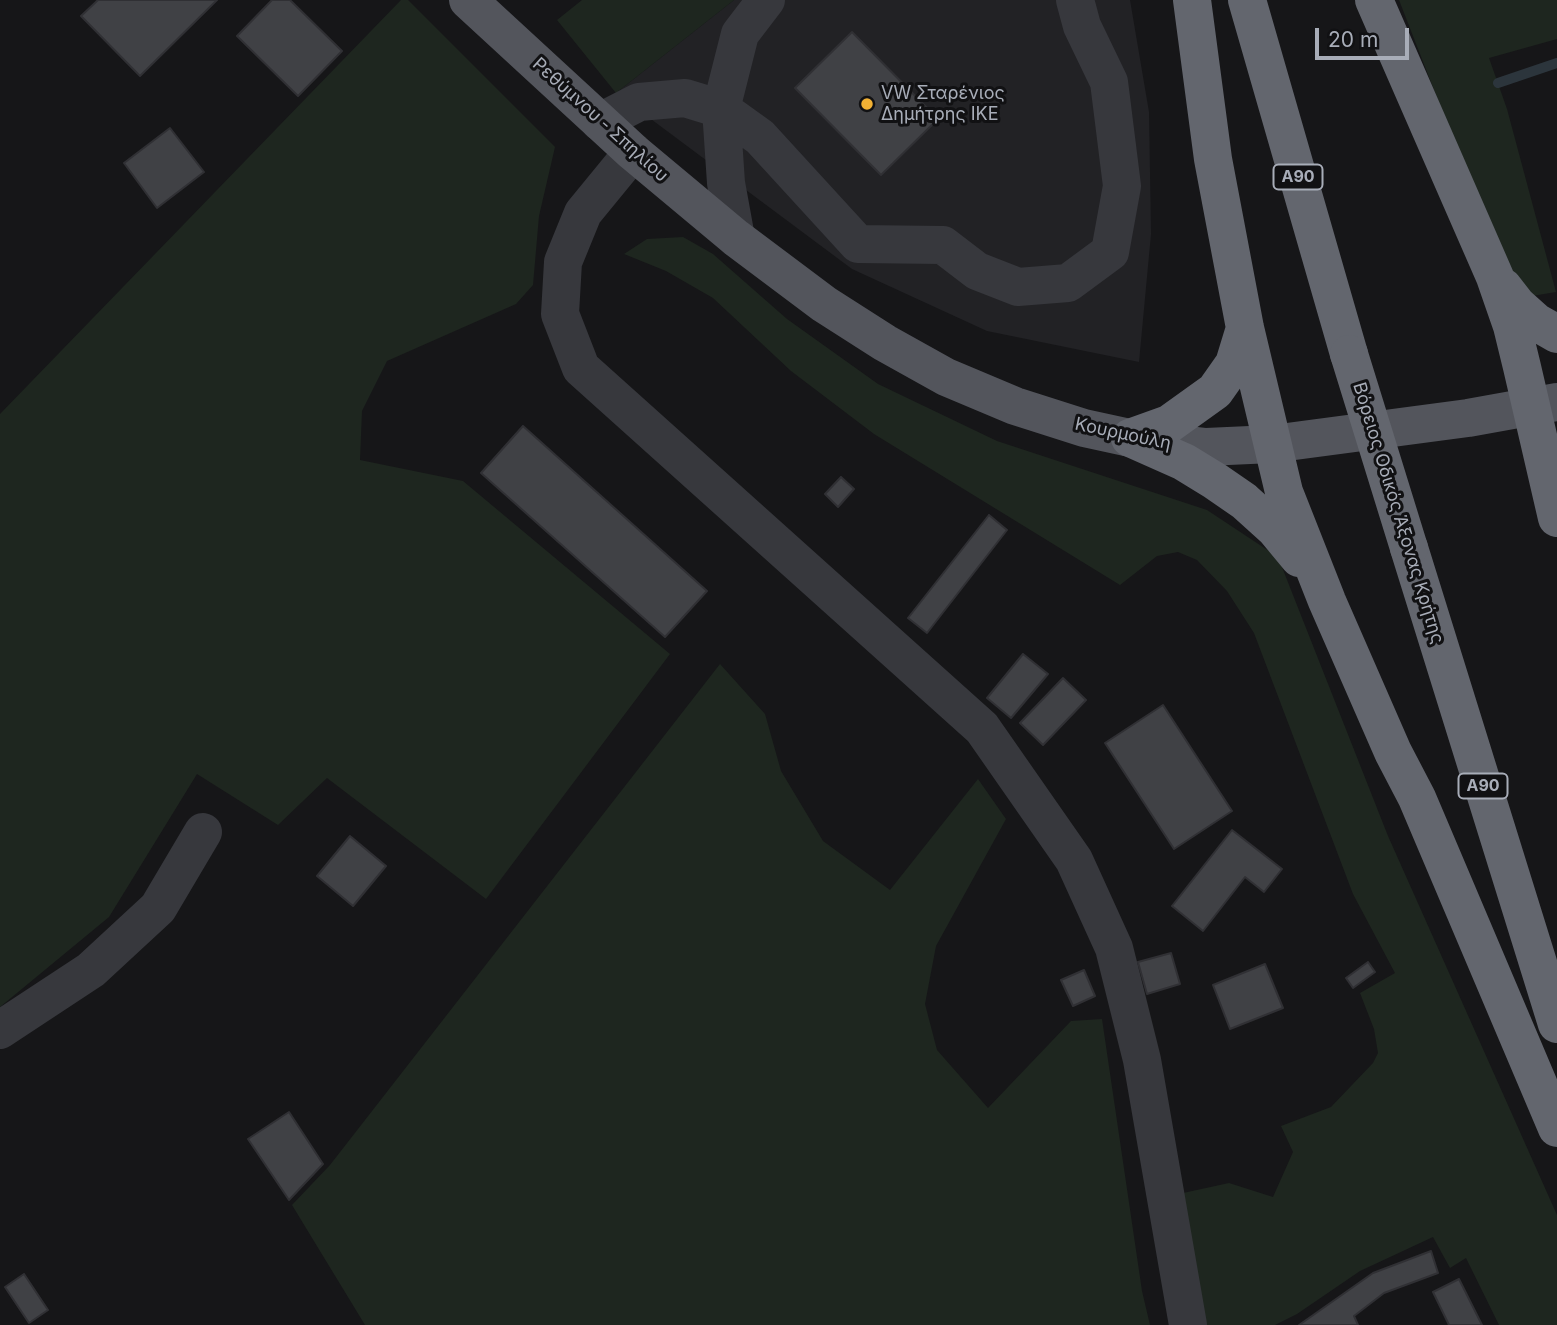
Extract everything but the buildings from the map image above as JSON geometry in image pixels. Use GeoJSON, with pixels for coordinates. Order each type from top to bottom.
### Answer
{"type":"FeatureCollection","features":[{"type":"Feature","properties":{"kind":"highway"},"geometry":{"type":"LineString","coordinates":[[1192,0],[1213,159],[1245,328],[1284,492],[1327,601],[1393,752],[1428,823],[1557,1128]]}},
{"type":"Feature","properties":{"kind":"highway","name":"Βόρειος Οδικός Άξονας Κρήτης"},"geometry":{"type":"LineString","coordinates":[[1247,0],[1349,354],[1557,1024]]}},
{"type":"Feature","properties":{"kind":"highway"},"geometry":{"type":"LineString","coordinates":[[1374,0],[1494,277],[1544,405],[1557,518]]}},
{"type":"Feature","properties":{"kind":"highway"},"geometry":{"type":"LineString","coordinates":[[1494,277],[1517,305],[1536,322],[1557,334]]}},
{"type":"Feature","properties":{"kind":"highway"},"geometry":{"type":"LineString","coordinates":[[1130,438],[1169,424],[1215,391],[1234,364],[1245,328]]}},
{"type":"Feature","properties":{"kind":"highway"},"geometry":{"type":"LineString","coordinates":[[1130,438],[1184,461],[1244,501],[1275,529],[1301,560],[1327,601]]}},
{"type":"Feature","properties":{"kind":"main road","name":"Ρεθύμνου - Σπηλίου"},"geometry":{"type":"LineString","coordinates":[[468,0],[633,152],[736,238]]}},
{"type":"Feature","properties":{"kind":"main road","name":"Κουρμούλη"},"geometry":{"type":"LineString","coordinates":[[736,238],[824,304],[885,343],[946,377],[1015,406],[1084,428],[1130,438],[1206,447],[1272,444],[1544,405]]}},
{"type":"Feature","properties":{"kind":"street"},"geometry":{"type":"LineString","coordinates":[[736,238],[726,183],[721,109],[740,34],[766,0]]}},
{"type":"Feature","properties":{"kind":"street"},"geometry":{"type":"LineString","coordinates":[[600,122],[639,102],[685,99],[721,109],[760,136],[858,244],[943,246],[977,271],[1018,287],[1068,283],[1110,251],[1122,186],[1109,82],[1082,26],[1074,0]]}},
{"type":"Feature","properties":{"kind":"street"},"geometry":{"type":"LineString","coordinates":[[633,152],[583,213],[563,262],[560,314],[581,368],[982,728],[1074,860],[1114,948],[1142,1060],[1188,1325]]}},
{"type":"Feature","properties":{"kind":"street"},"geometry":{"type":"LineString","coordinates":[[0,1030],[91,970],[158,908],[203,832]]}},
{"type":"Feature","properties":{"kind":"shaded area"},"geometry":{"type":"Polygon","coordinates":[[[401,0],[408,0],[555,147],[539,216],[533,285],[516,304],[387,361],[362,411],[360,460],[463,481],[670,654],[486,899],[327,778],[278,825],[197,774],[109,917],[0,1007],[0,414],[401,0]]]}},
{"type":"Feature","properties":{"kind":"shaded area"},"geometry":{"type":"Polygon","coordinates":[[[582,0],[734,0],[616,93],[557,20],[582,0]]]}},
{"type":"Feature","properties":{"kind":"shaded area"},"geometry":{"type":"Polygon","coordinates":[[[734,0],[1130,0],[1149,112],[1151,234],[1139,362],[987,331],[852,269],[616,93],[734,0]]]}},
{"type":"Feature","properties":{"kind":"shaded area"},"geometry":{"type":"Polygon","coordinates":[[[1399,0],[1557,0],[1557,39],[1489,58],[1507,109],[1556,292],[1532,296],[1501,262],[1399,0]]]}},
{"type":"Feature","properties":{"kind":"shaded area"},"geometry":{"type":"Polygon","coordinates":[[[683,237],[713,254],[787,319],[878,384],[997,441],[1207,510],[1278,557],[1388,836],[1557,1215],[1557,1325],[1499,1325],[1466,1258],[1450,1268],[1433,1237],[1360,1271],[1297,1314],[1275,1325],[1203,1325],[1183,1193],[1229,1183],[1273,1197],[1293,1152],[1281,1126],[1331,1107],[1373,1063],[1378,1053],[1374,1029],[1360,993],[1395,973],[1353,894],[1254,633],[1227,591],[1197,560],[1178,552],[1157,556],[1120,585],[874,434],[791,371],[713,298],[666,271],[624,254],[647,239],[683,237]]]}},
{"type":"Feature","properties":{"kind":"shaded area"},"geometry":{"type":"Polygon","coordinates":[[[720,664],[765,714],[781,771],[823,841],[890,890],[978,779],[1006,819],[936,946],[925,1004],[937,1050],[988,1108],[1071,1021],[1102,1019],[1142,1291],[1150,1325],[365,1325],[292,1205],[330,1165],[720,664]]]}},
{"type":"Feature","properties":{"kind":"waterway"},"geometry":{"type":"LineString","coordinates":[[1498,83],[1557,63]]}},
{"type":"Feature","properties":{"kind":"place","name":"VW Σταρένιος Δημήτρης ΙΚΕ"},"geometry":{"type":"Point","coordinates":[867,104]}}]}
